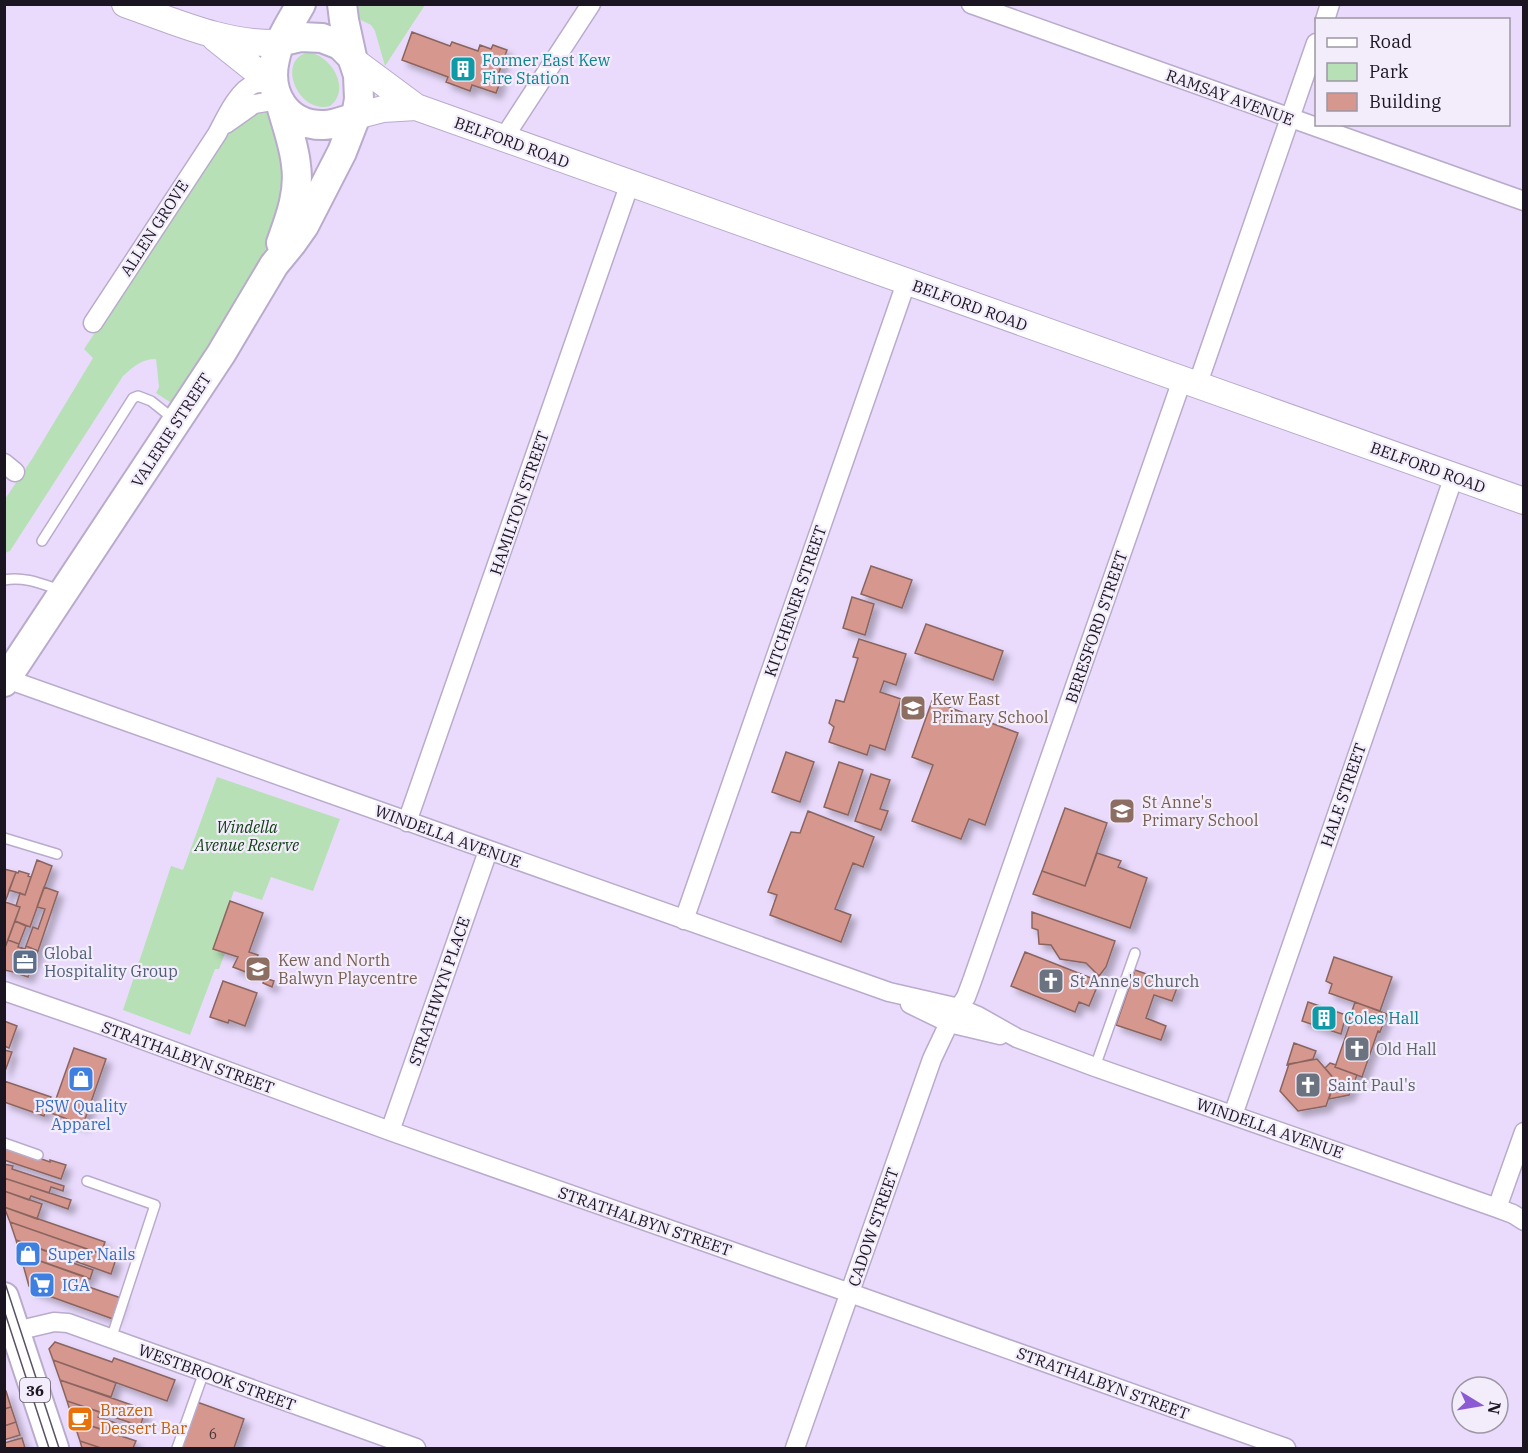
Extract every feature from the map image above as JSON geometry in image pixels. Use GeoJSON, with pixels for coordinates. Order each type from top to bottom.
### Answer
{"type":"FeatureCollection","features":[{"type":"Feature","properties":{"kind":"main road"},"geometry":{"type":"LineString","coordinates":[[301,4],[280,42],[274,63],[277,92],[286,111],[296,118],[319,125],[356,117],[359,92],[342,4]]}},
{"type":"Feature","properties":{"kind":"main road"},"geometry":{"type":"LineString","coordinates":[[280,42],[301,37],[322,38],[340,45],[353,59]]}},
{"type":"Feature","properties":{"kind":"main road","name":"VALERIE STREET"},"geometry":{"type":"LineString","coordinates":[[274,265],[291,213],[297,177],[293,149],[277,92]]}},
{"type":"Feature","properties":{"kind":"main road","name":"VALERIE STREET"},"geometry":{"type":"LineString","coordinates":[[6,680],[221,354],[274,265],[298,235],[318,201],[356,117]]}},
{"type":"Feature","properties":{"kind":"main road","name":"36"},"geometry":{"type":"LineString","coordinates":[[4,1297],[54,1449]]}},
{"type":"Feature","properties":{"kind":"street"},"geometry":{"type":"LineString","coordinates":[[125,4],[222,37],[251,42],[280,42]]}},
{"type":"Feature","properties":{"kind":"street"},"geometry":{"type":"LineString","coordinates":[[503,139],[591,4]]}},
{"type":"Feature","properties":{"kind":"street","name":"RAMSAY AVENUE"},"geometry":{"type":"LineString","coordinates":[[971,4],[1524,201]]}},
{"type":"Feature","properties":{"kind":"street"},"geometry":{"type":"LineString","coordinates":[[204,32],[220,41],[277,92]]}},
{"type":"Feature","properties":{"kind":"street","name":"BERESFORD STREET"},"geometry":{"type":"LineString","coordinates":[[954,1016],[966,997],[972,981],[1190,383],[1315,49]]}},
{"type":"Feature","properties":{"kind":"street","name":"BELFORD ROAD"},"geometry":{"type":"LineString","coordinates":[[353,59],[416,107],[1524,501]]}},
{"type":"Feature","properties":{"kind":"street","name":"ALLEN GROVE"},"geometry":{"type":"LineString","coordinates":[[93,323],[217,134],[235,102],[245,90],[256,84],[277,92]]}},
{"type":"Feature","properties":{"kind":"street","name":"BELFORD ROAD"},"geometry":{"type":"LineString","coordinates":[[356,117],[383,109],[416,107]]}},
{"type":"Feature","properties":{"kind":"street","name":"HAMILTON STREET"},"geometry":{"type":"LineString","coordinates":[[407,822],[630,183]]}},
{"type":"Feature","properties":{"kind":"street","name":"KITCHENER STREET"},"geometry":{"type":"LineString","coordinates":[[684,920],[906,283]]}},
{"type":"Feature","properties":{"kind":"street","name":"HALE STREET"},"geometry":{"type":"LineString","coordinates":[[1233,1115],[1454,476]]}},
{"type":"Feature","properties":{"kind":"street","name":"WINDELLA AVENUE"},"geometry":{"type":"LineString","coordinates":[[6,680],[954,1016],[978,1016],[1017,1038],[1497,1208],[1524,1221]]}},
{"type":"Feature","properties":{"kind":"street","name":"STRATHWYN PLACE"},"geometry":{"type":"LineString","coordinates":[[390,1131],[488,851]]}},
{"type":"Feature","properties":{"kind":"street","name":"STRATHALBYN STREET"},"geometry":{"type":"LineString","coordinates":[[4,991],[390,1131],[1286,1449]]}},
{"type":"Feature","properties":{"kind":"street","name":"CADOW STREET"},"geometry":{"type":"LineString","coordinates":[[795,1449],[932,1059],[954,1016]]}},
{"type":"Feature","properties":{"kind":"street"},"geometry":{"type":"LineString","coordinates":[[1497,1208],[1524,1132]]}},
{"type":"Feature","properties":{"kind":"street","name":"WESTBROOK STREET"},"geometry":{"type":"LineString","coordinates":[[16,1331],[60,1321],[416,1449]]}},
{"type":"Feature","properties":{"kind":"lane"},"geometry":{"type":"LineString","coordinates":[[42,541],[133,398],[138,396],[151,401],[177,421]]}},
{"type":"Feature","properties":{"kind":"lane"},"geometry":{"type":"LineString","coordinates":[[4,580],[18,579],[64,591]]}},
{"type":"Feature","properties":{"kind":"lane"},"geometry":{"type":"LineString","coordinates":[[5,840],[57,854]]}},
{"type":"Feature","properties":{"kind":"lane"},"geometry":{"type":"LineString","coordinates":[[1095,1067],[1135,953]]}},
{"type":"Feature","properties":{"kind":"lane"},"geometry":{"type":"LineString","coordinates":[[4,1143],[38,1155]]}},
{"type":"Feature","properties":{"kind":"lane"},"geometry":{"type":"LineString","coordinates":[[87,1181],[155,1205],[111,1339]]}},
{"type":"Feature","properties":{"kind":"lane"},"geometry":{"type":"LineString","coordinates":[[177,1449],[204,1372]]}},
{"type":"Feature","properties":{"kind":"green space"},"geometry":{"type":"Polygon","coordinates":[[[355,5],[425,5],[385,66],[375,31],[371,25],[355,17],[355,5]]]}},
{"type":"Feature","properties":{"kind":"green space"},"geometry":{"type":"Polygon","coordinates":[[[308,52],[324,59],[336,74],[339,91],[330,106],[319,107],[309,103],[295,86],[292,75],[293,66],[298,57],[308,52]]]}},
{"type":"Feature","properties":{"kind":"green space"},"geometry":{"type":"Polygon","coordinates":[[[265,109],[268,112],[287,172],[273,237],[173,404],[156,393],[159,387],[156,359],[142,362],[123,376],[10,551],[5,553],[5,499],[93,358],[84,349],[226,136],[242,120],[265,109]]]}},
{"type":"Feature","properties":{"kind":"green space","name":"Windella Avenue Reserve"},"geometry":{"type":"Polygon","coordinates":[[[217,777],[340,819],[313,891],[271,877],[262,900],[234,891],[213,949],[225,953],[219,969],[215,969],[190,1035],[123,1010],[171,866],[183,870],[217,777]]]}},
{"type":"Feature","properties":{"kind":"building","name":"Former East Kew Fire Station"},"geometry":{"type":"Polygon","coordinates":[[[412,32],[450,46],[452,42],[478,51],[480,45],[491,49],[493,45],[507,50],[497,78],[501,80],[496,93],[472,85],[470,91],[446,82],[448,77],[402,60],[412,32]]]}},
{"type":"Feature","properties":{"kind":"building"},"geometry":{"type":"Polygon","coordinates":[[[871,566],[912,580],[902,608],[861,594],[871,566]]]}},
{"type":"Feature","properties":{"kind":"building"},"geometry":{"type":"Polygon","coordinates":[[[852,597],[874,604],[865,635],[843,628],[852,597]]]}},
{"type":"Feature","properties":{"kind":"building"},"geometry":{"type":"Polygon","coordinates":[[[926,624],[1003,651],[993,680],[915,653],[926,624]]]}},
{"type":"Feature","properties":{"kind":"building"},"geometry":{"type":"Polygon","coordinates":[[[859,639],[906,654],[896,685],[884,681],[880,692],[901,699],[885,750],[870,745],[867,755],[829,742],[834,727],[829,723],[836,700],[844,702],[858,658],[853,657],[859,639]]]}},
{"type":"Feature","properties":{"kind":"building"},"geometry":{"type":"Polygon","coordinates":[[[932,701],[1018,733],[985,825],[969,819],[961,839],[912,821],[933,765],[912,757],[932,701]]]}},
{"type":"Feature","properties":{"kind":"building"},"geometry":{"type":"Polygon","coordinates":[[[786,752],[814,762],[800,802],[772,792],[786,752]]]}},
{"type":"Feature","properties":{"kind":"building"},"geometry":{"type":"Polygon","coordinates":[[[839,762],[863,770],[848,815],[824,807],[839,762]]]}},
{"type":"Feature","properties":{"kind":"building"},"geometry":{"type":"Polygon","coordinates":[[[871,774],[890,780],[880,809],[888,811],[881,830],[855,821],[871,774]]]}},
{"type":"Feature","properties":{"kind":"building"},"geometry":{"type":"Polygon","coordinates":[[[1065,808],[1107,823],[1085,886],[1042,871],[1065,808]]]}},
{"type":"Feature","properties":{"kind":"building"},"geometry":{"type":"Polygon","coordinates":[[[808,811],[874,837],[863,867],[853,863],[835,909],[851,915],[841,942],[770,915],[777,895],[768,892],[791,832],[800,833],[808,811]]]}},
{"type":"Feature","properties":{"kind":"building"},"geometry":{"type":"Polygon","coordinates":[[[1097,853],[1121,861],[1118,867],[1147,878],[1130,928],[1033,894],[1042,871],[1085,886],[1097,853]]]}},
{"type":"Feature","properties":{"kind":"building"},"geometry":{"type":"Polygon","coordinates":[[[37,860],[52,866],[30,927],[15,921],[20,907],[16,906],[20,893],[25,895],[37,860]]]}},
{"type":"Feature","properties":{"kind":"building"},"geometry":{"type":"Polygon","coordinates":[[[4,869],[16,872],[4,905],[4,869]]]}},
{"type":"Feature","properties":{"kind":"building"},"geometry":{"type":"Polygon","coordinates":[[[19,871],[31,877],[25,895],[9,890],[16,872],[19,871]]]}},
{"type":"Feature","properties":{"kind":"building"},"geometry":{"type":"Polygon","coordinates":[[[44,887],[58,892],[38,951],[26,946],[33,927],[38,929],[45,909],[37,907],[44,887]]]}},
{"type":"Feature","properties":{"kind":"building"},"geometry":{"type":"Polygon","coordinates":[[[230,901],[263,913],[249,952],[258,955],[251,974],[233,967],[238,957],[213,949],[230,901]]]}},
{"type":"Feature","properties":{"kind":"building"},"geometry":{"type":"Polygon","coordinates":[[[5,902],[20,907],[4,950],[4,905],[5,902]]]}},
{"type":"Feature","properties":{"kind":"building"},"geometry":{"type":"Polygon","coordinates":[[[1032,912],[1115,941],[1106,967],[1099,976],[1086,963],[1060,959],[1051,945],[1039,944],[1038,930],[1032,928],[1032,912]]]}},
{"type":"Feature","properties":{"kind":"building"},"geometry":{"type":"Polygon","coordinates":[[[15,921],[26,926],[19,944],[8,940],[15,921]]]}},
{"type":"Feature","properties":{"kind":"building"},"geometry":{"type":"Polygon","coordinates":[[[8,940],[19,944],[18,947],[22,948],[13,972],[4,970],[4,950],[8,940]]]}},
{"type":"Feature","properties":{"kind":"building","name":"Global Hospitality Group"},"geometry":{"type":"Polygon","coordinates":[[[26,946],[38,951],[28,977],[13,972],[22,948],[25,949],[26,946]]]}},
{"type":"Feature","properties":{"kind":"building","name":"St Anne's Church"},"geometry":{"type":"Polygon","coordinates":[[[1025,952],[1091,978],[1088,984],[1097,987],[1089,1006],[1079,1002],[1075,1012],[1011,986],[1025,952]]]}},
{"type":"Feature","properties":{"kind":"building"},"geometry":{"type":"Polygon","coordinates":[[[1334,957],[1392,977],[1380,1011],[1329,993],[1332,984],[1326,981],[1334,957]]]}},
{"type":"Feature","properties":{"kind":"building"},"geometry":{"type":"Polygon","coordinates":[[[1135,970],[1178,985],[1172,1001],[1154,995],[1146,1018],[1166,1026],[1161,1040],[1116,1025],[1135,970]]]}},
{"type":"Feature","properties":{"kind":"building"},"geometry":{"type":"Polygon","coordinates":[[[265,978],[274,981],[272,987],[263,983],[265,978]]]}},
{"type":"Feature","properties":{"kind":"building"},"geometry":{"type":"Polygon","coordinates":[[[223,981],[257,993],[245,1026],[229,1020],[228,1023],[210,1017],[223,981]]]}},
{"type":"Feature","properties":{"kind":"building","name":"Coles Hall"},"geometry":{"type":"Polygon","coordinates":[[[1308,1002],[1346,1015],[1341,1034],[1302,1021],[1308,1002]]]}},
{"type":"Feature","properties":{"kind":"building","name":"Old Hall"},"geometry":{"type":"Polygon","coordinates":[[[1355,1002],[1387,1014],[1380,1032],[1378,1031],[1362,1077],[1335,1067],[1355,1002]]]}},
{"type":"Feature","properties":{"kind":"building"},"geometry":{"type":"Polygon","coordinates":[[[4,1021],[17,1026],[9,1048],[4,1046],[4,1021]]]}},
{"type":"Feature","properties":{"kind":"building"},"geometry":{"type":"Polygon","coordinates":[[[1294,1043],[1316,1051],[1313,1059],[1287,1065],[1294,1043]]]}},
{"type":"Feature","properties":{"kind":"building","name":"PSW Quality Apparel"},"geometry":{"type":"Polygon","coordinates":[[[74,1048],[106,1059],[83,1125],[51,1113],[74,1048]]]}},
{"type":"Feature","properties":{"kind":"building"},"geometry":{"type":"Polygon","coordinates":[[[4,1050],[12,1052],[4,1074],[4,1050]]]}},
{"type":"Feature","properties":{"kind":"building","name":"Saint Paul's"},"geometry":{"type":"Polygon","coordinates":[[[1317,1059],[1335,1080],[1326,1106],[1298,1111],[1280,1091],[1289,1064],[1317,1059]]]}},
{"type":"Feature","properties":{"kind":"building"},"geometry":{"type":"Polygon","coordinates":[[[1330,1063],[1357,1075],[1349,1095],[1329,1099],[1335,1080],[1325,1068],[1330,1063]]]}},
{"type":"Feature","properties":{"kind":"building"},"geometry":{"type":"Polygon","coordinates":[[[4,1081],[51,1097],[44,1116],[4,1102],[4,1081]]]}},
{"type":"Feature","properties":{"kind":"building"},"geometry":{"type":"Polygon","coordinates":[[[4,1146],[50,1162],[50,1160],[66,1165],[61,1179],[4,1160],[4,1146]]]}},
{"type":"Feature","properties":{"kind":"building"},"geometry":{"type":"Polygon","coordinates":[[[4,1164],[13,1166],[12,1169],[64,1186],[63,1191],[51,1187],[49,1193],[4,1178],[4,1164]]]}},
{"type":"Feature","properties":{"kind":"building"},"geometry":{"type":"Polygon","coordinates":[[[4,1178],[71,1200],[68,1209],[31,1196],[29,1200],[4,1191],[4,1178]]]}},
{"type":"Feature","properties":{"kind":"building"},"geometry":{"type":"Polygon","coordinates":[[[4,1191],[42,1204],[37,1219],[4,1207],[4,1191]]]}},
{"type":"Feature","properties":{"kind":"building"},"geometry":{"type":"Polygon","coordinates":[[[4,1207],[105,1242],[101,1254],[10,1222],[4,1207]]]}},
{"type":"Feature","properties":{"kind":"building"},"geometry":{"type":"Polygon","coordinates":[[[10,1222],[116,1259],[111,1274],[16,1240],[10,1222]]]}},
{"type":"Feature","properties":{"kind":"building"},"geometry":{"type":"Polygon","coordinates":[[[16,1240],[93,1270],[90,1279],[20,1254],[16,1240]]]}},
{"type":"Feature","properties":{"kind":"building"},"geometry":{"type":"Polygon","coordinates":[[[20,1254],[86,1277],[83,1285],[121,1298],[113,1319],[35,1291],[29,1286],[20,1254]]]}},
{"type":"Feature","properties":{"kind":"building"},"geometry":{"type":"Polygon","coordinates":[[[55,1342],[112,1362],[114,1358],[175,1380],[167,1401],[53,1360],[49,1349],[55,1342]]]}},
{"type":"Feature","properties":{"kind":"building"},"geometry":{"type":"Polygon","coordinates":[[[53,1360],[116,1383],[111,1397],[60,1380],[53,1360]]]}},
{"type":"Feature","properties":{"kind":"building"},"geometry":{"type":"Polygon","coordinates":[[[60,1380],[146,1410],[140,1426],[67,1401],[60,1380]]]}},
{"type":"Feature","properties":{"kind":"building"},"geometry":{"type":"Polygon","coordinates":[[[4,1391],[6,1391],[11,1407],[4,1409],[4,1391]]]}},
{"type":"Feature","properties":{"kind":"building"},"geometry":{"type":"Polygon","coordinates":[[[67,1401],[100,1412],[98,1417],[116,1423],[113,1433],[73,1420],[67,1401]]]}},
{"type":"Feature","properties":{"kind":"building"},"geometry":{"type":"Polygon","coordinates":[[[197,1402],[244,1419],[234,1448],[181,1448],[197,1402]]]}},
{"type":"Feature","properties":{"kind":"building"},"geometry":{"type":"Polygon","coordinates":[[[11,1407],[16,1422],[4,1426],[4,1409],[11,1407]]]}},
{"type":"Feature","properties":{"kind":"building"},"geometry":{"type":"Polygon","coordinates":[[[73,1420],[136,1441],[133,1448],[101,1448],[80,1441],[73,1420]]]}},
{"type":"Feature","properties":{"kind":"building"},"geometry":{"type":"Polygon","coordinates":[[[16,1422],[20,1435],[4,1440],[4,1426],[16,1422]]]}},
{"type":"Feature","properties":{"kind":"building"},"geometry":{"type":"Polygon","coordinates":[[[22,1438],[25,1448],[4,1448],[4,1443],[22,1438]]]}},
{"type":"Feature","properties":{"kind":"building"},"geometry":{"type":"Polygon","coordinates":[[[80,1441],[101,1448],[82,1448],[80,1441]]]}},
{"type":"Feature","properties":{"kind":"tram line"},"geometry":{"type":"LineString","coordinates":[[4,1280],[59,1448]]}},
{"type":"Feature","properties":{"kind":"tram line"},"geometry":{"type":"LineString","coordinates":[[4,1310],[49,1448]]}},
{"type":"Feature","properties":{"kind":"place","name":"Former East Kew Fire Station"},"geometry":{"type":"Point","coordinates":[463,69]}},
{"type":"Feature","properties":{"kind":"place","name":"Kew East Primary School"},"geometry":{"type":"Point","coordinates":[913,708]}},
{"type":"Feature","properties":{"kind":"place","name":"St Anne's Primary School"},"geometry":{"type":"Point","coordinates":[1122,811]}},
{"type":"Feature","properties":{"kind":"place","name":"Global Hospitality Group"},"geometry":{"type":"Point","coordinates":[25,962]}},
{"type":"Feature","properties":{"kind":"place","name":"Kew and North Balwyn Playcentre"},"geometry":{"type":"Point","coordinates":[258,969]}},
{"type":"Feature","properties":{"kind":"place","name":"St Anne's Church"},"geometry":{"type":"Point","coordinates":[1051,981]}},
{"type":"Feature","properties":{"kind":"place","name":"Coles Hall"},"geometry":{"type":"Point","coordinates":[1324,1018]}},
{"type":"Feature","properties":{"kind":"place","name":"Old Hall"},"geometry":{"type":"Point","coordinates":[1357,1049]}},
{"type":"Feature","properties":{"kind":"place","name":"PSW Quality Apparel"},"geometry":{"type":"Point","coordinates":[81,1079]}},
{"type":"Feature","properties":{"kind":"place","name":"Saint Paul's"},"geometry":{"type":"Point","coordinates":[1308,1085]}},
{"type":"Feature","properties":{"kind":"place","name":"Super Nails"},"geometry":{"type":"Point","coordinates":[28,1254]}},
{"type":"Feature","properties":{"kind":"place","name":"IGA"},"geometry":{"type":"Point","coordinates":[42,1285]}},
{"type":"Feature","properties":{"kind":"place","name":"Brazen Dessert Bar"},"geometry":{"type":"Point","coordinates":[80,1419]}}]}
